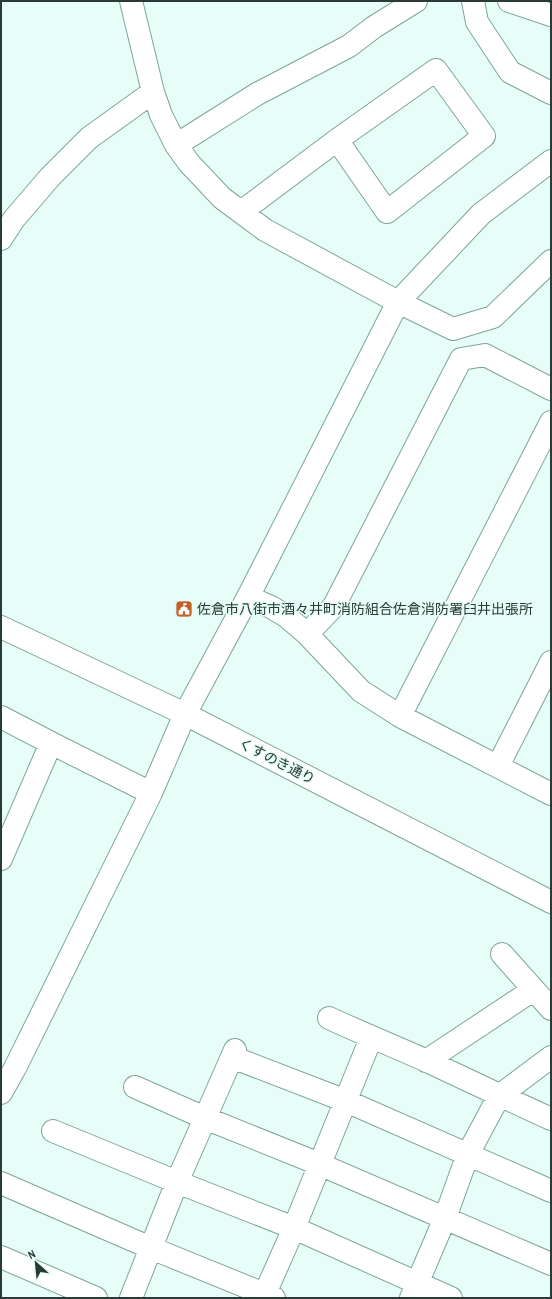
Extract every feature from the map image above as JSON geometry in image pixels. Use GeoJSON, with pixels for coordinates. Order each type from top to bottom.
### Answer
{"type":"FeatureCollection","features":[{"type":"Feature","properties":{"kind":"street"},"geometry":{"type":"LineString","coordinates":[[131,1],[153,92],[161,115],[176,145],[190,163],[222,198],[265,230],[398,302],[453,329],[493,317],[551,261]]}},
{"type":"Feature","properties":{"kind":"street"},"geometry":{"type":"LineString","coordinates":[[473,1],[476,22],[510,72],[551,93]]}},
{"type":"Feature","properties":{"kind":"street"},"geometry":{"type":"LineString","coordinates":[[509,1],[551,15]]}},
{"type":"Feature","properties":{"kind":"street"},"geometry":{"type":"LineString","coordinates":[[176,145],[257,94],[349,46],[409,3]]}},
{"type":"Feature","properties":{"kind":"street"},"geometry":{"type":"LineString","coordinates":[[241,212],[337,140],[436,70],[484,136],[387,212],[337,140]]}},
{"type":"Feature","properties":{"kind":"street"},"geometry":{"type":"LineString","coordinates":[[1,239],[14,219],[50,177],[89,138],[153,92]]}},
{"type":"Feature","properties":{"kind":"street"},"geometry":{"type":"LineString","coordinates":[[1,1093],[8,1065],[151,793],[185,714],[248,597],[398,302],[481,214],[551,161]]}},
{"type":"Feature","properties":{"kind":"street"},"geometry":{"type":"LineString","coordinates":[[307,634],[334,606],[461,359],[485,355],[551,389]]}},
{"type":"Feature","properties":{"kind":"street"},"geometry":{"type":"LineString","coordinates":[[400,716],[551,422]]}},
{"type":"Feature","properties":{"kind":"street"},"geometry":{"type":"LineString","coordinates":[[248,597],[271,607],[286,616],[307,634],[361,691],[400,716],[551,794]]}},
{"type":"Feature","properties":{"kind":"street","name":"くすのき通り"},"geometry":{"type":"LineString","coordinates":[[1,626],[185,714],[551,902]]}},
{"type":"Feature","properties":{"kind":"street"},"geometry":{"type":"LineString","coordinates":[[498,766],[551,662]]}},
{"type":"Feature","properties":{"kind":"street"},"geometry":{"type":"LineString","coordinates":[[1,717],[151,793]]}},
{"type":"Feature","properties":{"kind":"street"},"geometry":{"type":"LineString","coordinates":[[1,859],[52,743]]}},
{"type":"Feature","properties":{"kind":"street"},"geometry":{"type":"LineString","coordinates":[[502,954],[551,1010]]}},
{"type":"Feature","properties":{"kind":"street"},"geometry":{"type":"LineString","coordinates":[[426,1061],[533,990]]}},
{"type":"Feature","properties":{"kind":"street"},"geometry":{"type":"LineString","coordinates":[[329,1018],[551,1119]]}},
{"type":"Feature","properties":{"kind":"street"},"geometry":{"type":"LineString","coordinates":[[1,1182],[267,1297],[319,1164],[371,1038]]}},
{"type":"Feature","properties":{"kind":"street"},"geometry":{"type":"LineString","coordinates":[[131,1298],[177,1182],[234,1053],[551,1191]]}},
{"type":"Feature","properties":{"kind":"street"},"geometry":{"type":"LineString","coordinates":[[415,1291],[445,1218],[468,1154],[500,1096],[551,1057]]}},
{"type":"Feature","properties":{"kind":"street"},"geometry":{"type":"LineString","coordinates":[[135,1087],[551,1264]]}},
{"type":"Feature","properties":{"kind":"street"},"geometry":{"type":"LineString","coordinates":[[53,1131],[294,1228],[415,1291],[452,1298]]}},
{"type":"Feature","properties":{"kind":"street"},"geometry":{"type":"LineString","coordinates":[[1,1257],[96,1298]]}},
{"type":"Feature","properties":{"kind":"place","name":"佐倉市八街市酒々井町消防組合佐倉消防署臼井出張所"},"geometry":{"type":"Point","coordinates":[184,609]}}]}
